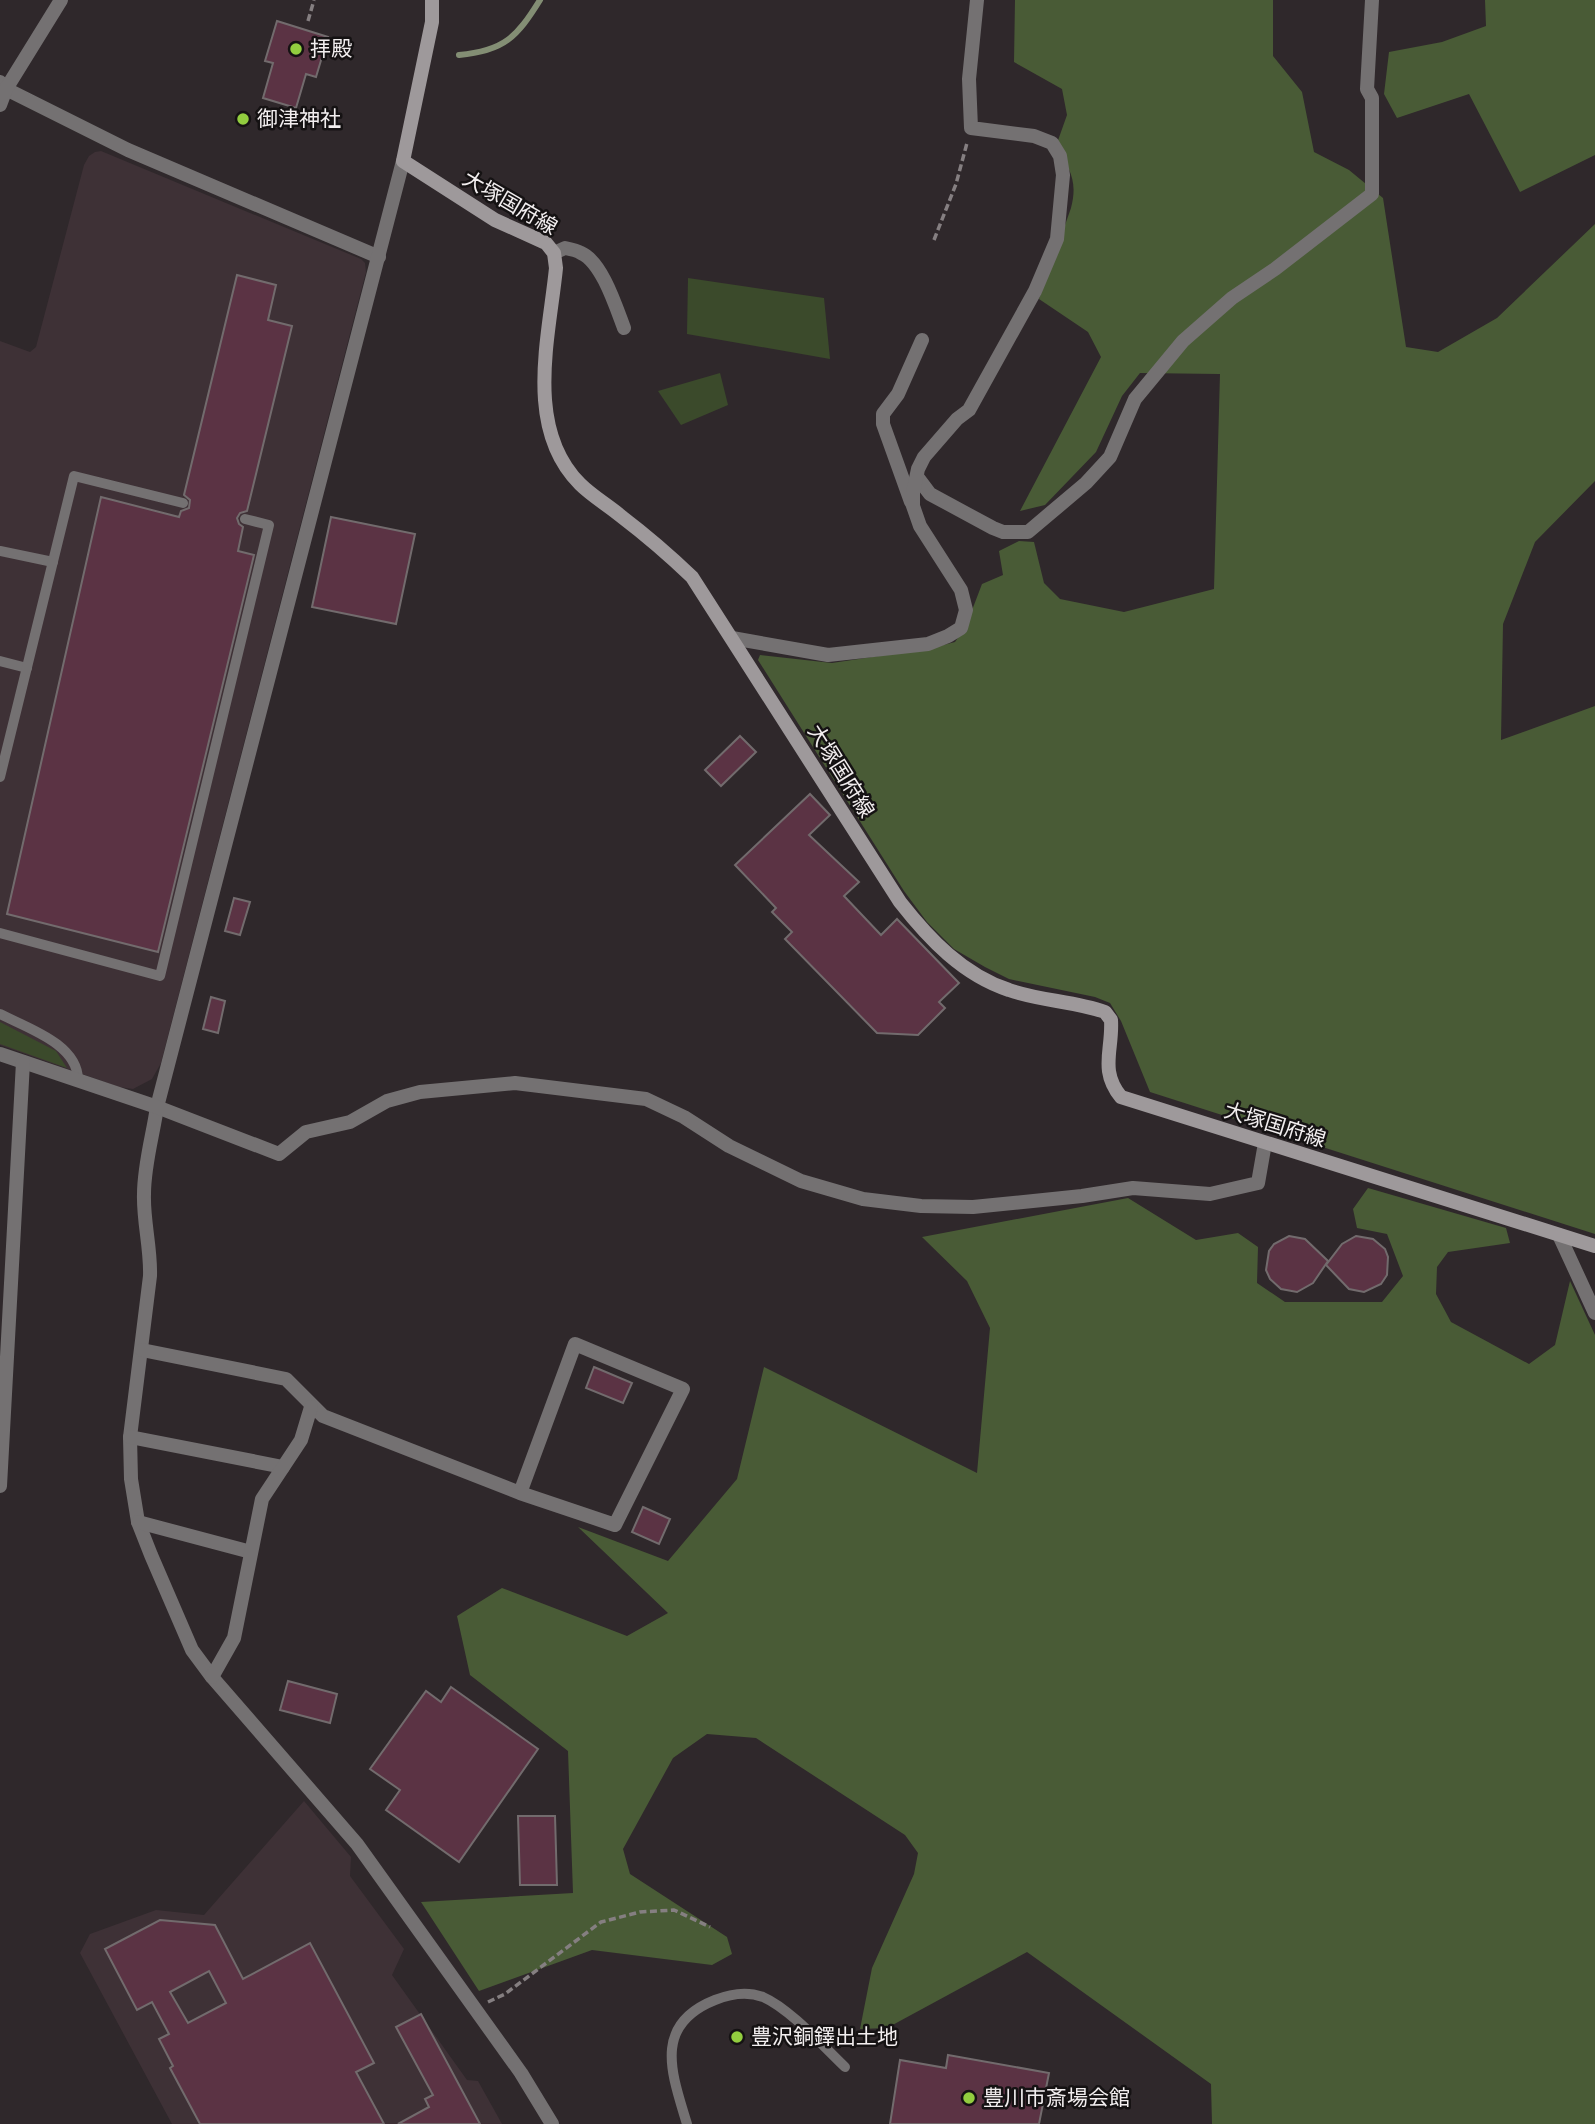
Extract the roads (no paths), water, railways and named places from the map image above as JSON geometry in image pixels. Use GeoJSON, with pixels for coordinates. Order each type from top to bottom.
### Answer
{"type":"FeatureCollection","features":[{"type":"Feature","properties":{"kind":"main road"},"geometry":{"type":"LineString","coordinates":[[403,161],[432,22],[432,0]]}},
{"type":"Feature","properties":{"kind":"main road","name":"大塚国府線"},"geometry":{"type":"LineString","coordinates":[[403,161],[495,220],[546,243],[554,253],[556,268],[544,385],[547,419],[564,464],[580,484],[660,547],[691,577],[900,902],[922,930],[949,956],[1009,990],[1105,1012],[1111,1020],[1108,1072],[1112,1087],[1121,1097],[1595,1246]]}},
{"type":"Feature","properties":{"kind":"street"},"geometry":{"type":"LineString","coordinates":[[0,105],[3,85],[61,0]]}},
{"type":"Feature","properties":{"kind":"street"},"geometry":{"type":"LineString","coordinates":[[913,506],[918,469],[924,457],[957,419],[969,410],[1035,291],[1057,239],[1063,175],[1060,156],[1052,143],[1034,136],[971,128],[969,79],[977,0]]}},
{"type":"Feature","properties":{"kind":"street"},"geometry":{"type":"LineString","coordinates":[[918,478],[930,494],[993,528],[1003,532],[1028,533],[1086,483],[1111,457],[1135,399],[1183,341],[1232,299],[1371,194],[1372,98],[1367,89],[1372,0]]}},
{"type":"Feature","properties":{"kind":"street"},"geometry":{"type":"LineString","coordinates":[[3,85],[128,150],[379,257]]}},
{"type":"Feature","properties":{"kind":"street"},"geometry":{"type":"LineString","coordinates":[[403,161],[158,1107],[144,1190],[144,1212],[151,1253],[130,1437],[131,1479],[138,1522],[192,1650],[212,1677],[357,1844],[521,2073],[552,2124]]}},
{"type":"Feature","properties":{"kind":"street"},"geometry":{"type":"LineString","coordinates":[[554,253],[565,248],[582,253],[588,258],[605,280],[624,328]]}},
{"type":"Feature","properties":{"kind":"street"},"geometry":{"type":"LineString","coordinates":[[732,638],[828,655],[928,644],[961,628],[967,610],[961,590],[920,526],[883,424],[883,414],[898,394],[922,340]]}},
{"type":"Feature","properties":{"kind":"street"},"geometry":{"type":"LineString","coordinates":[[0,1054],[158,1107],[279,1154],[306,1132],[350,1122],[387,1101],[420,1093],[515,1083],[646,1099],[684,1117],[729,1146],[801,1181],[863,1199],[921,1206],[973,1207],[1133,1188],[1210,1194],[1258,1183],[1265,1143]]}},
{"type":"Feature","properties":{"kind":"street"},"geometry":{"type":"LineString","coordinates":[[0,1486],[23,1062]]}},
{"type":"Feature","properties":{"kind":"street"},"geometry":{"type":"LineString","coordinates":[[1559,1235],[1595,1313]]}},
{"type":"Feature","properties":{"kind":"street"},"geometry":{"type":"LineString","coordinates":[[142,1350],[286,1379],[298,1389],[311,1407],[323,1416],[520,1493],[615,1525],[683,1389],[575,1343],[520,1493]]}},
{"type":"Feature","properties":{"kind":"street"},"geometry":{"type":"LineString","coordinates":[[212,1677],[234,1638],[262,1499],[301,1440],[311,1407]]}},
{"type":"Feature","properties":{"kind":"street"},"geometry":{"type":"LineString","coordinates":[[130,1437],[283,1467]]}},
{"type":"Feature","properties":{"kind":"street"},"geometry":{"type":"LineString","coordinates":[[138,1522],[251,1552]]}},
{"type":"Feature","properties":{"kind":"lane"},"geometry":{"type":"LineString","coordinates":[[0,777],[74,476],[183,503]]}},
{"type":"Feature","properties":{"kind":"lane"},"geometry":{"type":"LineString","coordinates":[[0,933],[160,976],[269,525],[245,519]]}},
{"type":"Feature","properties":{"kind":"lane"},"geometry":{"type":"LineString","coordinates":[[0,551],[53,562]]}},
{"type":"Feature","properties":{"kind":"lane"},"geometry":{"type":"LineString","coordinates":[[0,661],[27,668]]}},
{"type":"Feature","properties":{"kind":"lane"},"geometry":{"type":"LineString","coordinates":[[0,1014],[62,1048],[78,1070],[78,1080]]}},
{"type":"Feature","properties":{"kind":"lane"},"geometry":{"type":"LineString","coordinates":[[687,2124],[670,2064],[674,2041],[685,2019],[699,2007],[729,1995],[754,1995],[778,2006],[845,2067]]}},
{"type":"Feature","properties":{"kind":"waterway"},"geometry":{"type":"LineString","coordinates":[[459,55],[487,50],[508,40],[524,24],[540,0]]}},
{"type":"Feature","properties":{"kind":"place","name":"拝殿"},"geometry":{"type":"Point","coordinates":[296,49]}},
{"type":"Feature","properties":{"kind":"place","name":"御津神社"},"geometry":{"type":"Point","coordinates":[243,119]}},
{"type":"Feature","properties":{"kind":"place","name":"豊沢銅鐸出土地"},"geometry":{"type":"Point","coordinates":[737,2037]}},
{"type":"Feature","properties":{"kind":"place","name":"豊川市斎場会館"},"geometry":{"type":"Point","coordinates":[969,2098]}}]}
